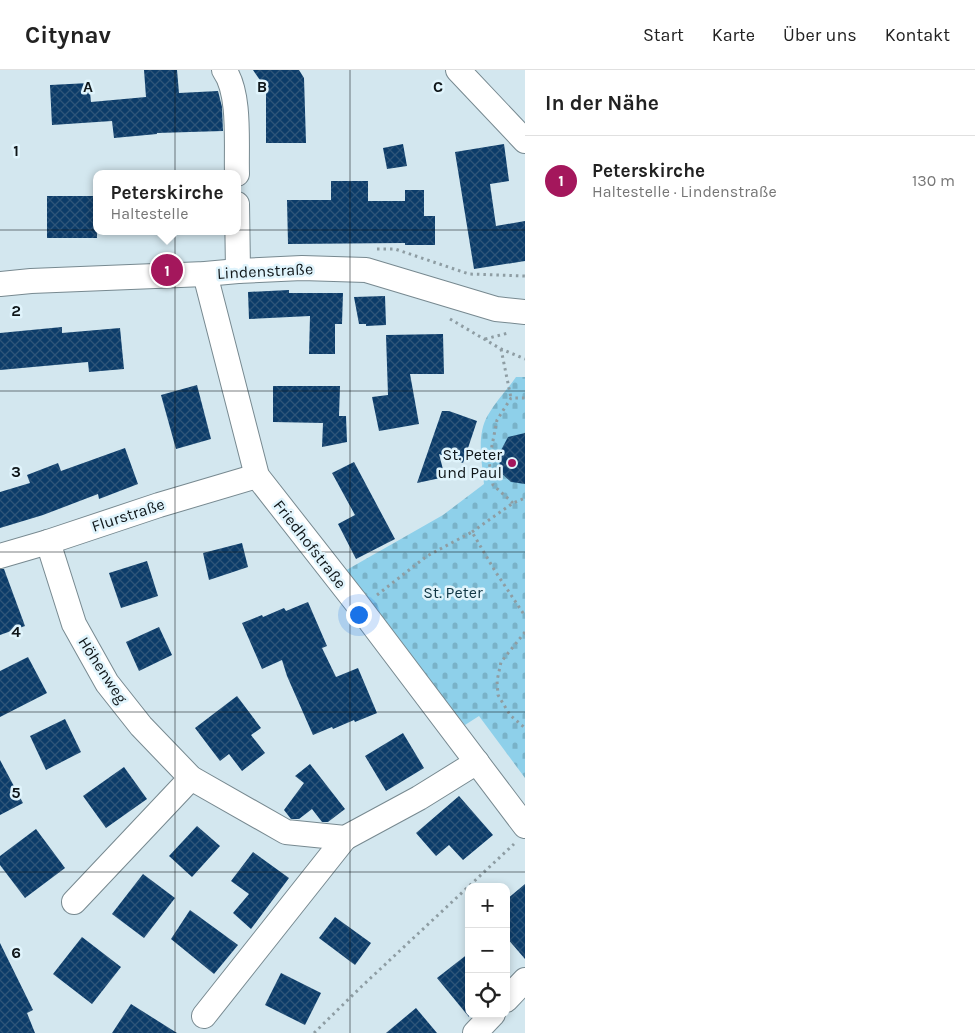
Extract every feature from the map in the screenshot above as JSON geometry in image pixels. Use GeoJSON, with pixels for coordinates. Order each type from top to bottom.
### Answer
{"type":"FeatureCollection","features":[{"type":"Feature","properties":{"kind":"street"},"geometry":{"type":"LineString","coordinates":[[224,70],[236,105],[237,170]]}},
{"type":"Feature","properties":{"kind":"street"},"geometry":{"type":"LineString","coordinates":[[458,70],[525,142]]}},
{"type":"Feature","properties":{"kind":"street"},"geometry":{"type":"LineString","coordinates":[[237,235],[238,271]]}},
{"type":"Feature","properties":{"kind":"street","name":"Lindenstraße"},"geometry":{"type":"LineString","coordinates":[[0,284],[302,268],[366,270],[496,309],[525,312]]}},
{"type":"Feature","properties":{"kind":"street","name":"Friedhofstraße"},"geometry":{"type":"LineString","coordinates":[[205,274],[257,476],[477,762],[521,833]]}},
{"type":"Feature","properties":{"kind":"street","name":"Flurstraße"},"geometry":{"type":"LineString","coordinates":[[0,556],[257,476]]}},
{"type":"Feature","properties":{"kind":"street","name":"Höhenweg"},"geometry":{"type":"LineString","coordinates":[[48,542],[74,624],[108,683],[141,726],[191,778],[286,832],[345,838]]}},
{"type":"Feature","properties":{"kind":"street"},"geometry":{"type":"LineString","coordinates":[[204,1016],[345,838],[419,798],[477,762]]}},
{"type":"Feature","properties":{"kind":"street"},"geometry":{"type":"LineString","coordinates":[[74,902],[191,778]]}},
{"type":"Feature","properties":{"kind":"street"},"geometry":{"type":"LineString","coordinates":[[510,996],[525,980]]}},
{"type":"Feature","properties":{"kind":"street"},"geometry":{"type":"LineString","coordinates":[[475,1033],[489,1018]]}},
{"type":"Feature","properties":{"kind":"path"},"geometry":{"type":"LineString","coordinates":[[501,349],[512,398],[496,420],[489,461],[493,485],[513,504]]}},
{"type":"Feature","properties":{"kind":"path"},"geometry":{"type":"LineString","coordinates":[[512,398],[525,398]]}},
{"type":"Feature","properties":{"kind":"path"},"geometry":{"type":"LineString","coordinates":[[355,601],[368,602],[427,556],[472,532],[525,498]]}},
{"type":"Feature","properties":{"kind":"path"},"geometry":{"type":"LineString","coordinates":[[472,532],[525,616]]}},
{"type":"Feature","properties":{"kind":"path"},"geometry":{"type":"LineString","coordinates":[[525,632],[502,662],[497,681],[498,695],[502,702],[510,715],[525,728]]}},
{"type":"Feature","properties":{"kind":"path"},"geometry":{"type":"LineString","coordinates":[[314,1033],[521,833]]}},
{"type":"Feature","properties":{"kind":"green space","name":"St. Peter"},"geometry":{"type":"Polygon","coordinates":[[[516,377],[525,377],[525,778],[479,716],[465,725],[343,572],[443,515],[484,484],[481,440],[484,423],[494,405],[516,377]]]}},
{"type":"Feature","properties":{"kind":"building"},"geometry":{"type":"Polygon","coordinates":[[[144,70],[177,70],[179,93],[218,91],[222,107],[223,131],[157,133],[114,138],[112,121],[52,125],[50,85],[89,83],[91,102],[146,97],[144,70]]]}},
{"type":"Feature","properties":{"kind":"building"},"geometry":{"type":"Polygon","coordinates":[[[253,70],[299,70],[304,78],[306,143],[266,143],[266,89],[253,70]]]}},
{"type":"Feature","properties":{"kind":"building"},"geometry":{"type":"Polygon","coordinates":[[[403,144],[407,166],[387,169],[383,148],[403,144]]]}},
{"type":"Feature","properties":{"kind":"building"},"geometry":{"type":"Polygon","coordinates":[[[504,144],[509,181],[490,184],[496,226],[525,221],[525,261],[474,269],[455,152],[504,144]]]}},
{"type":"Feature","properties":{"kind":"building"},"geometry":{"type":"Polygon","coordinates":[[[331,181],[368,181],[368,201],[405,201],[405,190],[424,190],[424,216],[435,216],[435,245],[405,245],[405,243],[288,244],[287,200],[331,200],[331,181]]]}},
{"type":"Feature","properties":{"kind":"building"},"geometry":{"type":"Polygon","coordinates":[[[47,196],[93,196],[93,235],[97,235],[97,238],[47,238],[47,196]]]}},
{"type":"Feature","properties":{"kind":"building"},"geometry":{"type":"Polygon","coordinates":[[[289,290],[289,293],[343,293],[342,324],[335,324],[335,354],[309,354],[310,316],[249,319],[248,292],[289,290]]]}},
{"type":"Feature","properties":{"kind":"building"},"geometry":{"type":"Polygon","coordinates":[[[385,296],[386,325],[366,326],[366,324],[359,324],[354,297],[385,296]]]}},
{"type":"Feature","properties":{"kind":"building"},"geometry":{"type":"Polygon","coordinates":[[[62,327],[62,333],[120,328],[124,369],[89,372],[88,362],[0,370],[0,333],[62,327]]]}},
{"type":"Feature","properties":{"kind":"building"},"geometry":{"type":"Polygon","coordinates":[[[443,334],[444,374],[410,374],[419,424],[379,431],[372,397],[388,395],[386,335],[443,334]]]}},
{"type":"Feature","properties":{"kind":"building"},"geometry":{"type":"Polygon","coordinates":[[[197,385],[211,439],[176,449],[161,395],[197,385]]]}},
{"type":"Feature","properties":{"kind":"building"},"geometry":{"type":"Polygon","coordinates":[[[273,386],[340,386],[339,416],[346,416],[347,442],[322,447],[323,423],[273,422],[273,386]]]}},
{"type":"Feature","properties":{"kind":"building"},"geometry":{"type":"Polygon","coordinates":[[[442,411],[449,411],[477,421],[463,463],[439,454],[445,477],[417,483],[442,411]]]}},
{"type":"Feature","properties":{"kind":"building","name":"St. Peter und Paul"},"geometry":{"type":"Polygon","coordinates":[[[525,433],[525,484],[511,482],[500,472],[499,454],[508,437],[525,433]]]}},
{"type":"Feature","properties":{"kind":"building"},"geometry":{"type":"Polygon","coordinates":[[[125,448],[138,484],[99,499],[98,494],[43,515],[0,528],[0,492],[30,483],[27,475],[58,463],[61,471],[125,448]]]}},
{"type":"Feature","properties":{"kind":"building"},"geometry":{"type":"Polygon","coordinates":[[[354,462],[395,539],[356,559],[338,524],[355,515],[332,473],[354,462]]]}},
{"type":"Feature","properties":{"kind":"building"},"geometry":{"type":"Polygon","coordinates":[[[242,543],[248,567],[209,580],[203,553],[242,543]]]}},
{"type":"Feature","properties":{"kind":"building"},"geometry":{"type":"Polygon","coordinates":[[[147,561],[158,596],[121,608],[109,573],[147,561]]]}},
{"type":"Feature","properties":{"kind":"building"},"geometry":{"type":"Polygon","coordinates":[[[0,569],[4,569],[25,626],[0,635],[0,569]]]}},
{"type":"Feature","properties":{"kind":"building"},"geometry":{"type":"Polygon","coordinates":[[[308,602],[327,646],[322,648],[336,677],[358,668],[377,713],[313,735],[282,660],[262,669],[242,623],[284,608],[286,611],[308,602]]]}},
{"type":"Feature","properties":{"kind":"building"},"geometry":{"type":"Polygon","coordinates":[[[159,627],[172,655],[139,671],[126,642],[159,627]]]}},
{"type":"Feature","properties":{"kind":"building"},"geometry":{"type":"Polygon","coordinates":[[[28,657],[47,693],[0,717],[0,671],[28,657]]]}},
{"type":"Feature","properties":{"kind":"building"},"geometry":{"type":"Polygon","coordinates":[[[237,696],[261,728],[251,735],[265,753],[242,771],[229,754],[220,761],[195,728],[237,696]]]}},
{"type":"Feature","properties":{"kind":"building"},"geometry":{"type":"Polygon","coordinates":[[[65,719],[81,752],[46,770],[30,736],[65,719]]]}},
{"type":"Feature","properties":{"kind":"building"},"geometry":{"type":"Polygon","coordinates":[[[403,733],[424,768],[386,791],[365,756],[403,733]]]}},
{"type":"Feature","properties":{"kind":"building"},"geometry":{"type":"Polygon","coordinates":[[[0,760],[23,803],[0,815],[0,760]]]}},
{"type":"Feature","properties":{"kind":"building"},"geometry":{"type":"Polygon","coordinates":[[[310,764],[345,809],[328,822],[322,822],[312,809],[299,819],[291,819],[284,810],[304,783],[295,776],[310,764]]]}},
{"type":"Feature","properties":{"kind":"building"},"geometry":{"type":"Polygon","coordinates":[[[124,767],[147,799],[106,828],[83,796],[124,767]]]}},
{"type":"Feature","properties":{"kind":"building"},"geometry":{"type":"Polygon","coordinates":[[[459,796],[493,835],[463,860],[449,845],[436,856],[416,833],[459,796]]]}},
{"type":"Feature","properties":{"kind":"building"},"geometry":{"type":"Polygon","coordinates":[[[197,826],[220,846],[192,877],[169,856],[197,826]]]}},
{"type":"Feature","properties":{"kind":"building"},"geometry":{"type":"Polygon","coordinates":[[[36,829],[65,868],[25,898],[0,865],[0,856],[36,829]]]}},
{"type":"Feature","properties":{"kind":"building"},"geometry":{"type":"Polygon","coordinates":[[[253,852],[289,878],[251,929],[233,913],[249,894],[231,881],[253,852]]]}},
{"type":"Feature","properties":{"kind":"building"},"geometry":{"type":"Polygon","coordinates":[[[143,874],[175,898],[144,938],[112,914],[143,874]]]}},
{"type":"Feature","properties":{"kind":"building"},"geometry":{"type":"Polygon","coordinates":[[[525,884],[525,959],[510,942],[510,897],[525,884]]]}},
{"type":"Feature","properties":{"kind":"building"},"geometry":{"type":"Polygon","coordinates":[[[190,910],[238,945],[214,974],[171,939],[190,910]]]}},
{"type":"Feature","properties":{"kind":"building"},"geometry":{"type":"Polygon","coordinates":[[[335,917],[371,943],[355,965],[319,938],[335,917]]]}},
{"type":"Feature","properties":{"kind":"building"},"geometry":{"type":"Polygon","coordinates":[[[82,937],[121,967],[92,1004],[53,974],[82,937]]]}},
{"type":"Feature","properties":{"kind":"building"},"geometry":{"type":"Polygon","coordinates":[[[0,943],[33,1010],[27,1013],[35,1033],[0,1033],[0,943]]]}},
{"type":"Feature","properties":{"kind":"building"},"geometry":{"type":"Polygon","coordinates":[[[465,956],[465,1012],[437,978],[465,956]]]}},
{"type":"Feature","properties":{"kind":"building"},"geometry":{"type":"Polygon","coordinates":[[[281,973],[321,993],[305,1025],[265,1005],[281,973]]]}},
{"type":"Feature","properties":{"kind":"building"},"geometry":{"type":"Polygon","coordinates":[[[131,1004],[177,1033],[112,1033],[131,1004]]]}},
{"type":"Feature","properties":{"kind":"building"},"geometry":{"type":"Polygon","coordinates":[[[416,1008],[437,1033],[386,1033],[416,1008]]]}},
{"type":"Feature","properties":{"kind":"place","name":"Peterskirche"},"geometry":{"type":"Point","coordinates":[167,270]}},
{"type":"Feature","properties":{"kind":"place","name":"St. Peter und Paul"},"geometry":{"type":"Point","coordinates":[512,463]}}]}
